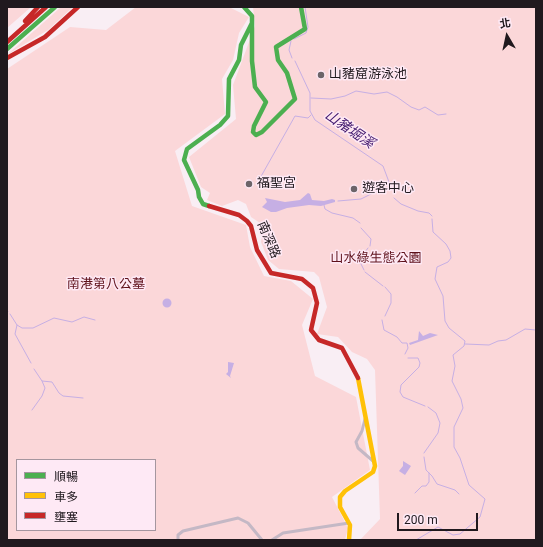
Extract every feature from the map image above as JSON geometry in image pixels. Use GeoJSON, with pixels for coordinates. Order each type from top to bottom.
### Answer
{"type":"FeatureCollection","features":[{"type":"Feature","properties":{"kind":"main road"},"geometry":{"type":"LineString","coordinates":[[7,41],[38,7]]}},
{"type":"Feature","properties":{"kind":"main road"},"geometry":{"type":"LineString","coordinates":[[7,41],[46,7]]}},
{"type":"Feature","properties":{"kind":"main road"},"geometry":{"type":"LineString","coordinates":[[7,49],[56,7]]}},
{"type":"Feature","properties":{"kind":"main road"},"geometry":{"type":"LineString","coordinates":[[7,58],[45,37],[78,7]]}},
{"type":"Feature","properties":{"kind":"main road"},"geometry":{"type":"LineString","coordinates":[[244,7],[252,16],[252,61],[254,81],[257,91],[266,102],[256,120],[253,132],[256,135],[260,134],[295,99],[287,73],[278,60],[276,47],[305,29],[301,7]]}},
{"type":"Feature","properties":{"kind":"main road","name":"南深路"},"geometry":{"type":"LineString","coordinates":[[252,23],[241,45],[239,60],[228,79],[228,116],[220,125],[190,146],[184,154],[184,160],[203,204],[239,215],[251,226],[257,250],[272,273],[302,279],[313,288],[317,303],[311,330],[319,340],[338,346],[345,354],[358,378],[374,462]]}},
{"type":"Feature","properties":{"kind":"main road"},"geometry":{"type":"LineString","coordinates":[[349,540],[349,524],[340,507],[341,495],[373,472],[374,462]]}},
{"type":"Feature","properties":{"kind":"street"},"geometry":{"type":"LineString","coordinates":[[365,415],[362,431],[356,442],[358,448],[374,462]]}},
{"type":"Feature","properties":{"kind":"street"},"geometry":{"type":"LineString","coordinates":[[178,540],[178,535],[183,531],[238,518],[248,523],[262,540]]}},
{"type":"Feature","properties":{"kind":"street"},"geometry":{"type":"LineString","coordinates":[[272,540],[283,533],[349,524]]}},
{"type":"Feature","properties":{"kind":"green space"},"geometry":{"type":"Polygon","coordinates":[[[7,7],[29,7],[30,8],[7,28],[7,7]]]}},
{"type":"Feature","properties":{"kind":"green space"},"geometry":{"type":"Polygon","coordinates":[[[61,7],[73,7],[48,30],[8,54],[61,7]]]}},
{"type":"Feature","properties":{"kind":"green space","name":"南港第八公墓"},"geometry":{"type":"Polygon","coordinates":[[[136,7],[229,7],[249,17],[239,33],[233,60],[222,79],[225,114],[175,151],[192,206],[246,225],[250,247],[264,276],[291,281],[313,299],[302,325],[315,376],[356,397],[370,470],[332,497],[348,528],[345,540],[7,540],[7,69],[70,27],[106,30],[136,7]]]}},
{"type":"Feature","properties":{"kind":"green space","name":"山水綠生態公園"},"geometry":{"type":"Polygon","coordinates":[[[253,7],[536,7],[536,540],[360,540],[380,519],[375,370],[367,359],[352,352],[338,337],[317,334],[327,307],[319,277],[314,272],[279,269],[268,260],[261,242],[263,225],[251,217],[246,204],[238,200],[222,206],[207,200],[210,193],[201,187],[189,157],[236,119],[233,85],[255,26],[253,7]]]}},
{"type":"Feature","properties":{"kind":"shaded area"},"geometry":{"type":"Polygon","coordinates":[[[308,193],[310,194],[312,200],[324,201],[332,199],[335,200],[335,202],[321,206],[309,205],[287,208],[276,212],[271,212],[262,207],[267,202],[265,198],[285,202],[300,200],[308,193]]]}},
{"type":"Feature","properties":{"kind":"shaded area"},"geometry":{"type":"Polygon","coordinates":[[[167,298],[172,303],[167,308],[162,303],[167,298]]]}},
{"type":"Feature","properties":{"kind":"shaded area"},"geometry":{"type":"Polygon","coordinates":[[[419,331],[423,336],[430,333],[438,335],[410,345],[409,343],[418,340],[419,331]]]}},
{"type":"Feature","properties":{"kind":"shaded area"},"geometry":{"type":"Polygon","coordinates":[[[228,362],[234,363],[230,376],[231,378],[226,374],[228,372],[228,362]]]}},
{"type":"Feature","properties":{"kind":"shaded area"},"geometry":{"type":"Polygon","coordinates":[[[403,461],[411,466],[405,475],[399,471],[403,466],[403,461]]]}},
{"type":"Feature","properties":{"kind":"waterway","name":"山豬堀溪"},"geometry":{"type":"LineString","coordinates":[[294,39],[306,33],[308,27],[305,7]]}},
{"type":"Feature","properties":{"kind":"waterway","name":"山豬堀溪"},"geometry":{"type":"LineString","coordinates":[[291,41],[289,50],[292,58]]}},
{"type":"Feature","properties":{"kind":"waterway","name":"山豬堀溪"},"geometry":{"type":"LineString","coordinates":[[295,61],[310,93],[310,111],[315,120],[383,166],[392,190]]}},
{"type":"Feature","properties":{"kind":"waterway"},"geometry":{"type":"LineString","coordinates":[[311,98],[331,99],[345,96],[356,91],[374,94],[387,92],[411,107],[419,110],[425,107],[438,115],[446,114]]}},
{"type":"Feature","properties":{"kind":"waterway"},"geometry":{"type":"LineString","coordinates":[[259,180],[295,116],[308,118],[311,115]]}},
{"type":"Feature","properties":{"kind":"waterway","name":"山豬堀溪"},"geometry":{"type":"LineString","coordinates":[[338,201],[361,199],[377,191]]}},
{"type":"Feature","properties":{"kind":"waterway"},"geometry":{"type":"LineString","coordinates":[[394,198],[401,204],[418,211],[429,213],[432,216]]}},
{"type":"Feature","properties":{"kind":"waterway","name":"山豬堀溪"},"geometry":{"type":"LineString","coordinates":[[324,205],[325,209],[332,213],[353,218],[360,223]]}},
{"type":"Feature","properties":{"kind":"waterway"},"geometry":{"type":"LineString","coordinates":[[416,540],[438,527],[453,535],[460,534],[480,517],[485,499],[469,485],[460,458],[454,447],[454,427],[463,408],[461,399],[452,381],[455,366],[453,355],[464,346],[465,341],[449,328],[445,321],[443,296],[435,279],[437,267],[448,262],[451,258],[450,251],[446,244],[433,232],[432,219]]}},
{"type":"Feature","properties":{"kind":"waterway","name":"山豬堀溪"},"geometry":{"type":"LineString","coordinates":[[361,228],[371,239],[370,246]]}},
{"type":"Feature","properties":{"kind":"waterway","name":"山豬堀溪"},"geometry":{"type":"LineString","coordinates":[[364,270],[359,260],[368,248]]}},
{"type":"Feature","properties":{"kind":"waterway","name":"山豬堀溪"},"geometry":{"type":"LineString","coordinates":[[365,272],[383,286]]}},
{"type":"Feature","properties":{"kind":"waterway","name":"山豬堀溪"},"geometry":{"type":"LineString","coordinates":[[385,287],[391,294],[391,303],[385,316]]}},
{"type":"Feature","properties":{"kind":"waterway"},"geometry":{"type":"LineString","coordinates":[[10,314],[17,325],[15,334],[31,363]]}},
{"type":"Feature","properties":{"kind":"waterway"},"geometry":{"type":"LineString","coordinates":[[17,325],[22,328],[33,328],[54,318],[72,322],[84,317],[95,320]]}},
{"type":"Feature","properties":{"kind":"waterway","name":"山豬堀溪"},"geometry":{"type":"LineString","coordinates":[[382,320],[384,330],[397,337],[402,343],[407,343],[408,348],[405,354]]}},
{"type":"Feature","properties":{"kind":"waterway"},"geometry":{"type":"LineString","coordinates":[[465,344],[489,345],[498,341],[506,340],[525,329],[536,330]]}},
{"type":"Feature","properties":{"kind":"waterway","name":"山豬堀溪"},"geometry":{"type":"LineString","coordinates":[[408,358],[418,358],[420,363],[419,367],[401,385],[400,392],[403,397],[425,406]]}},
{"type":"Feature","properties":{"kind":"waterway"},"geometry":{"type":"LineString","coordinates":[[34,369],[42,381],[52,382],[59,393],[63,396],[83,398]]}},
{"type":"Feature","properties":{"kind":"waterway"},"geometry":{"type":"LineString","coordinates":[[32,410],[42,396],[45,388],[42,381]]}},
{"type":"Feature","properties":{"kind":"waterway","name":"山豬堀溪"},"geometry":{"type":"LineString","coordinates":[[424,453],[438,433],[440,423],[436,413],[428,407]]}},
{"type":"Feature","properties":{"kind":"waterway","name":"山豬堀溪"},"geometry":{"type":"LineString","coordinates":[[424,457],[426,470],[437,484],[455,490],[459,494]]}},
{"type":"Feature","properties":{"kind":"waterway"},"geometry":{"type":"LineString","coordinates":[[415,493],[422,486],[426,486],[429,482],[429,473]]}},
{"type":"Feature","properties":{"kind":"traffic: fast"},"geometry":{"type":"LineString","coordinates":[[7,49],[55,7]]}},
{"type":"Feature","properties":{"kind":"traffic: fast"},"geometry":{"type":"LineString","coordinates":[[209,206],[203,204],[199,197],[198,190],[184,160],[187,149],[220,125],[228,116],[229,79],[239,60],[241,45],[252,23],[252,16],[244,7]]}},
{"type":"Feature","properties":{"kind":"traffic: fast"},"geometry":{"type":"LineString","coordinates":[[252,23],[252,61],[255,87],[266,102],[254,126],[253,132],[256,135],[262,132],[295,99],[287,73],[278,60],[276,47],[305,29],[301,7]]}},
{"type":"Feature","properties":{"kind":"traffic: slow"},"geometry":{"type":"LineString","coordinates":[[349,540],[350,525],[340,507],[340,497],[345,491],[373,472],[375,466],[358,378]]}},
{"type":"Feature","properties":{"kind":"traffic: jam"},"geometry":{"type":"LineString","coordinates":[[25,21],[38,7]]}},
{"type":"Feature","properties":{"kind":"traffic: jam"},"geometry":{"type":"LineString","coordinates":[[7,42],[46,7]]}},
{"type":"Feature","properties":{"kind":"traffic: jam"},"geometry":{"type":"LineString","coordinates":[[7,58],[45,37],[78,7]]}},
{"type":"Feature","properties":{"kind":"traffic: jam"},"geometry":{"type":"LineString","coordinates":[[209,206],[239,215],[247,221],[251,226],[257,250],[271,273],[302,279],[313,288],[317,303],[311,330],[319,340],[342,348],[358,378]]}},
{"type":"Feature","properties":{"kind":"place","name":"山豬窟游泳池"},"geometry":{"type":"Point","coordinates":[321,75]}},
{"type":"Feature","properties":{"kind":"place","name":"福聖宮"},"geometry":{"type":"Point","coordinates":[249,184]}},
{"type":"Feature","properties":{"kind":"place","name":"遊客中心"},"geometry":{"type":"Point","coordinates":[354,189]}}]}
